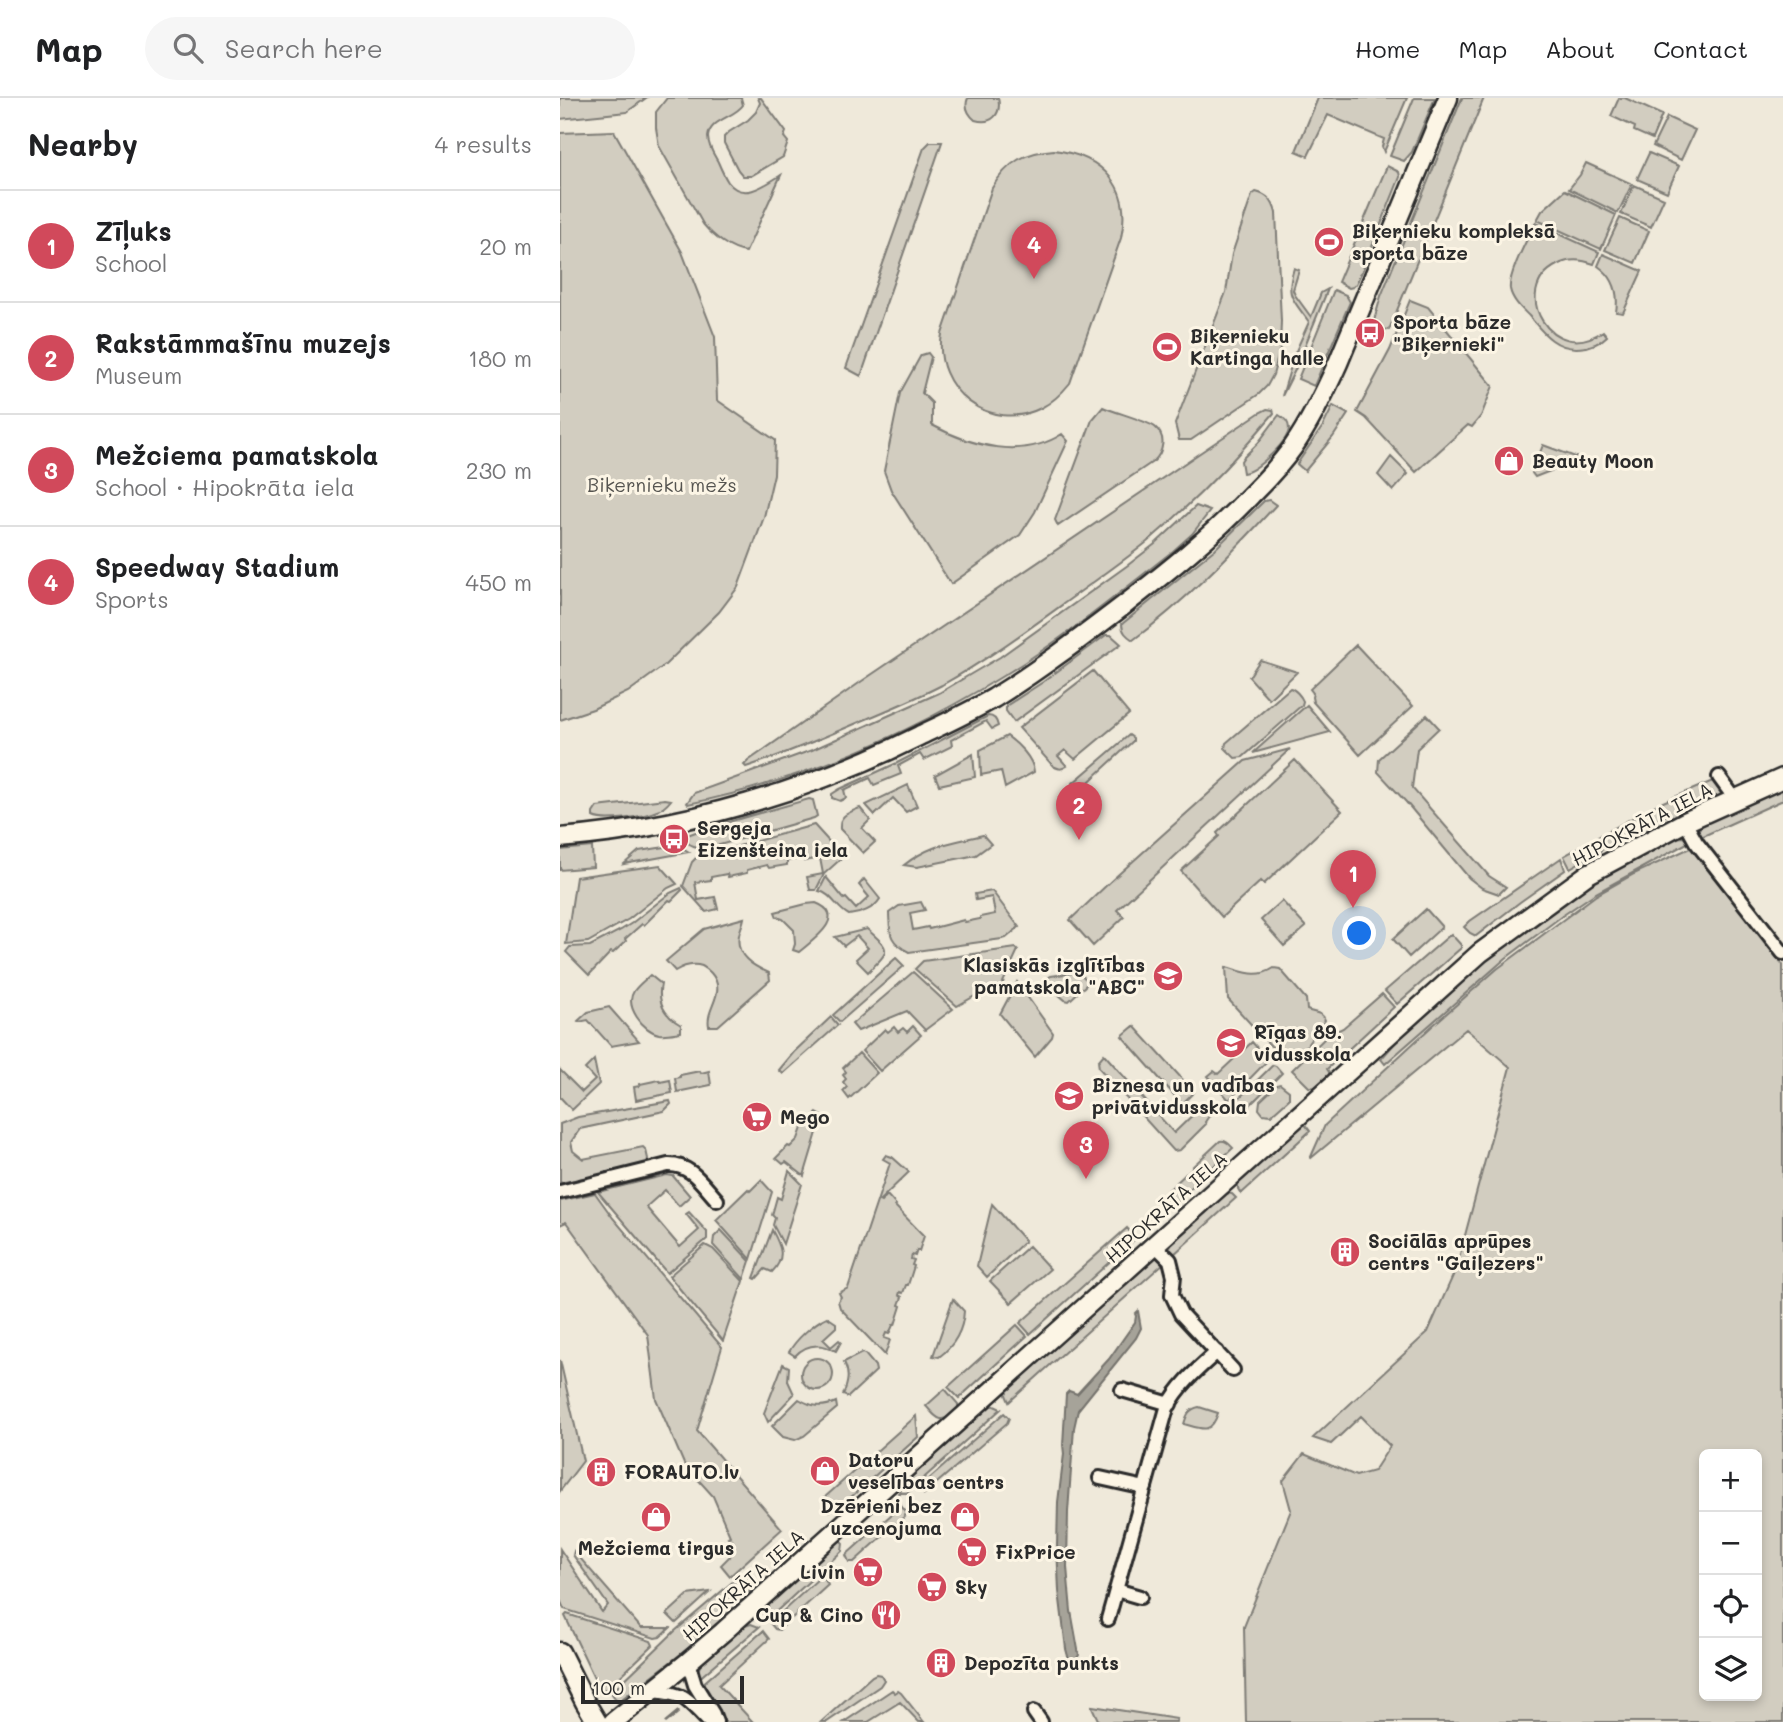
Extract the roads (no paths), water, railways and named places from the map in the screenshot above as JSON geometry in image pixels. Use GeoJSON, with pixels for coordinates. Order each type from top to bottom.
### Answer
{"type":"FeatureCollection","features":[{"type":"Feature","properties":{"kind":"street"},"geometry":{"type":"LineString","coordinates":[[560,838],[669,823],[726,810],[815,782],[880,756],[991,699],[1030,675],[1183,558],[1268,477],[1293,447],[1311,418],[1338,363],[1448,98]]}},
{"type":"Feature","properties":{"kind":"street"},"geometry":{"type":"LineString","coordinates":[[1719,777],[1735,799]]}},
{"type":"Feature","properties":{"kind":"street","name":"HIPOKRĀTA IELA"},"geometry":{"type":"LineString","coordinates":[[613,1722],[688,1662],[1480,953],[1588,874],[1685,822],[1783,778]]}},
{"type":"Feature","properties":{"kind":"street"},"geometry":{"type":"LineString","coordinates":[[1685,822],[1696,842],[1783,953]]}},
{"type":"Feature","properties":{"kind":"street"},"geometry":{"type":"LineString","coordinates":[[560,1192],[678,1165],[687,1168],[717,1200]]}},
{"type":"Feature","properties":{"kind":"street"},"geometry":{"type":"LineString","coordinates":[[1156,1245],[1170,1260],[1174,1276],[1172,1295],[1181,1314],[1233,1370]]}},
{"type":"Feature","properties":{"kind":"street"},"geometry":{"type":"LineString","coordinates":[[1108,1619],[1170,1404],[1183,1384],[1217,1352]]}},
{"type":"Feature","properties":{"kind":"street"},"geometry":{"type":"LineString","coordinates":[[1122,1391],[1170,1404]]}},
{"type":"Feature","properties":{"kind":"street"},"geometry":{"type":"LineString","coordinates":[[1100,1478],[1145,1488]]}},
{"type":"Feature","properties":{"kind":"street"},"geometry":{"type":"LineString","coordinates":[[1116,1590],[1140,1597]]}},
{"type":"Feature","properties":{"kind":"street"},"geometry":{"type":"LineString","coordinates":[[560,1652],[584,1702],[597,1722]]}},
{"type":"Feature","properties":{"kind":"street"},"geometry":{"type":"LineString","coordinates":[[688,1662],[695,1685],[716,1722]]}},
{"type":"Feature","properties":{"kind":"street"},"geometry":{"type":"LineString","coordinates":[[653,1690],[681,1696],[709,1722]]}},
{"type":"Feature","properties":{"kind":"waterway"},"geometry":{"type":"LineString","coordinates":[[666,1722],[678,1712]]}},
{"type":"Feature","properties":{"kind":"place","name":"Biķernieku kompleksā sporta bāze"},"geometry":{"type":"Point","coordinates":[1329,242]}},
{"type":"Feature","properties":{"kind":"place","name":"Speedway Stadium"},"geometry":{"type":"Point","coordinates":[1034,279]}},
{"type":"Feature","properties":{"kind":"place","name":"Sporta bāze \"Biķernieki\""},"geometry":{"type":"Point","coordinates":[1370,333]}},
{"type":"Feature","properties":{"kind":"place","name":"Biķernieku Kartinga halle"},"geometry":{"type":"Point","coordinates":[1167,347]}},
{"type":"Feature","properties":{"kind":"place","name":"Beauty Moon"},"geometry":{"type":"Point","coordinates":[1509,461]}},
{"type":"Feature","properties":{"kind":"place","name":"Sergeja Eizenšteina iela"},"geometry":{"type":"Point","coordinates":[674,839]}},
{"type":"Feature","properties":{"kind":"place","name":"Rakstāmmašīnu muzejs"},"geometry":{"type":"Point","coordinates":[1079,840]}},
{"type":"Feature","properties":{"kind":"place","name":"Zīļuks"},"geometry":{"type":"Point","coordinates":[1353,908]}},
{"type":"Feature","properties":{"kind":"place","name":"Klasiskās izglītības pamatskola \"ABC\""},"geometry":{"type":"Point","coordinates":[1168,976]}},
{"type":"Feature","properties":{"kind":"place","name":"Rīgas 89. vidusskola"},"geometry":{"type":"Point","coordinates":[1231,1043]}},
{"type":"Feature","properties":{"kind":"place","name":"Biznesa un vadības privātvidusskola"},"geometry":{"type":"Point","coordinates":[1069,1096]}},
{"type":"Feature","properties":{"kind":"place","name":"Mego"},"geometry":{"type":"Point","coordinates":[757,1117]}},
{"type":"Feature","properties":{"kind":"place","name":"Mežciema pamatskola"},"geometry":{"type":"Point","coordinates":[1086,1179]}},
{"type":"Feature","properties":{"kind":"place","name":"Sociālās aprūpes centrs \"Gaiļezers\""},"geometry":{"type":"Point","coordinates":[1345,1252]}},
{"type":"Feature","properties":{"kind":"place","name":"Datoru veselības centrs"},"geometry":{"type":"Point","coordinates":[825,1471]}},
{"type":"Feature","properties":{"kind":"place","name":"FORAUTO.lv"},"geometry":{"type":"Point","coordinates":[601,1472]}},
{"type":"Feature","properties":{"kind":"place","name":"Mežciema tirgus"},"geometry":{"type":"Point","coordinates":[656,1517]}},
{"type":"Feature","properties":{"kind":"place","name":"Dzērieni bez uzcenojuma"},"geometry":{"type":"Point","coordinates":[965,1517]}},
{"type":"Feature","properties":{"kind":"place","name":"FixPrice"},"geometry":{"type":"Point","coordinates":[972,1552]}},
{"type":"Feature","properties":{"kind":"place","name":"Livin"},"geometry":{"type":"Point","coordinates":[868,1572]}},
{"type":"Feature","properties":{"kind":"place","name":"Sky"},"geometry":{"type":"Point","coordinates":[932,1587]}},
{"type":"Feature","properties":{"kind":"place","name":"Cup & Cino"},"geometry":{"type":"Point","coordinates":[886,1615]}},
{"type":"Feature","properties":{"kind":"place","name":"Depozīta punkts"},"geometry":{"type":"Point","coordinates":[941,1663]}},
{"type":"Feature","properties":{"kind":"park label","name":"Biķernieku mežs"},"geometry":{"type":"Point","coordinates":[662,485]}}]}
